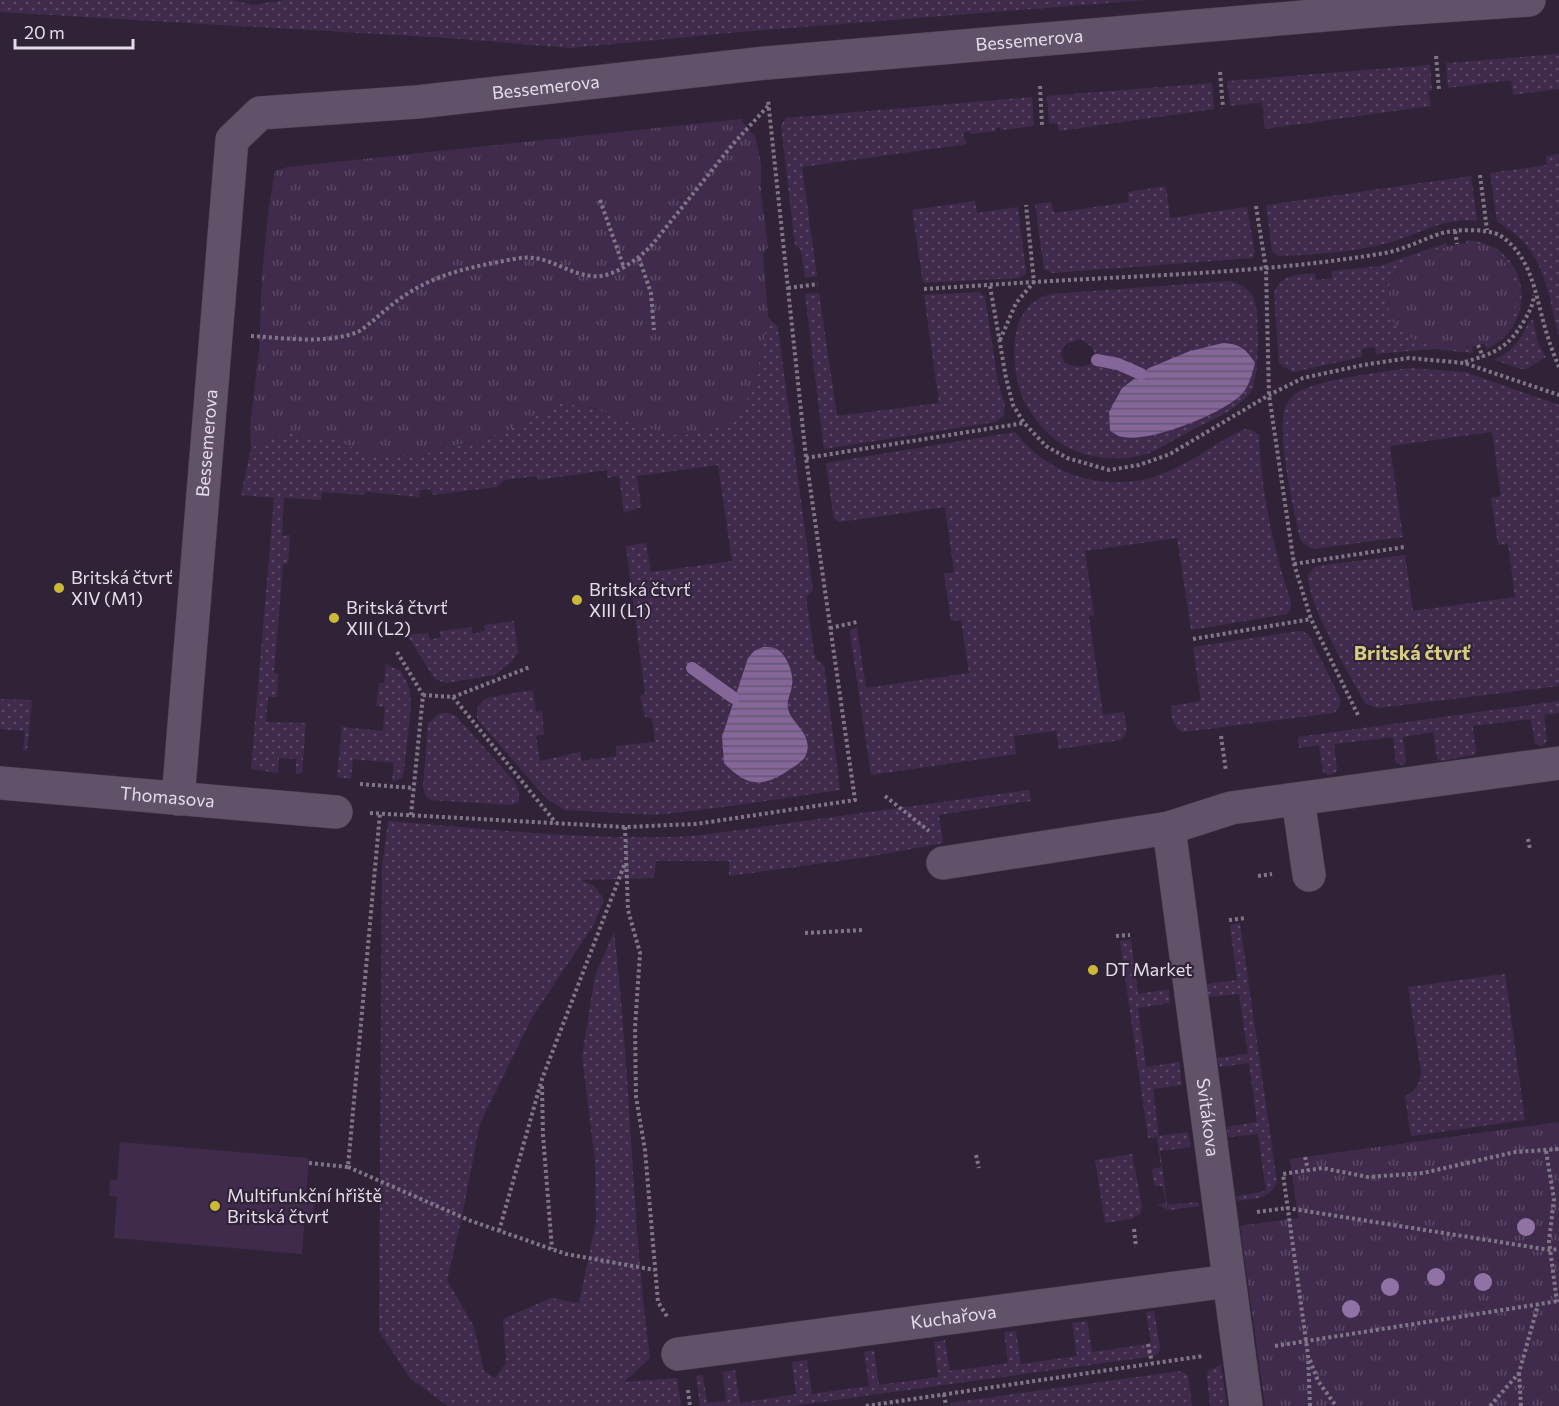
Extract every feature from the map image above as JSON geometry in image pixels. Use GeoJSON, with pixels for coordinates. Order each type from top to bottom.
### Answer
{"type":"FeatureCollection","features":[{"type":"Feature","properties":{"kind":"street","name":"Bessemerova"},"geometry":{"type":"LineString","coordinates":[[178,799],[232,140],[260,113],[417,102],[766,63],[1384,10],[1529,0]]}},
{"type":"Feature","properties":{"kind":"street"},"geometry":{"type":"LineString","coordinates":[[953,861],[1169,828],[1231,808],[1559,763]]}},
{"type":"Feature","properties":{"kind":"street","name":"Thomasova"},"geometry":{"type":"LineString","coordinates":[[0,783],[178,799],[342,797]]}},
{"type":"Feature","properties":{"kind":"street"},"geometry":{"type":"LineString","coordinates":[[1298,799],[1309,875]]}},
{"type":"Feature","properties":{"kind":"street","name":"Svitákova"},"geometry":{"type":"LineString","coordinates":[[1169,828],[1246,1406]]}},
{"type":"Feature","properties":{"kind":"street","name":"Kuchařova"},"geometry":{"type":"LineString","coordinates":[[676,1340],[1229,1281]]}},
{"type":"Feature","properties":{"kind":"path"},"geometry":{"type":"LineString","coordinates":[[1436,56],[1439,90]]}},
{"type":"Feature","properties":{"kind":"path"},"geometry":{"type":"LineString","coordinates":[[1220,72],[1223,108]]}},
{"type":"Feature","properties":{"kind":"path"},"geometry":{"type":"LineString","coordinates":[[1040,86],[1042,125]]}},
{"type":"Feature","properties":{"kind":"path"},"geometry":{"type":"LineString","coordinates":[[397,652],[423,695],[411,815],[625,827],[696,824],[855,800],[806,458],[768,97]]}},
{"type":"Feature","properties":{"kind":"path"},"geometry":{"type":"LineString","coordinates":[[250,336],[339,338],[359,332],[409,293],[432,280],[457,270],[521,257],[540,257],[580,274],[595,277],[624,268],[651,246],[733,144],[768,106]]}},
{"type":"Feature","properties":{"kind":"path"},"geometry":{"type":"LineString","coordinates":[[1480,175],[1487,230]]}},
{"type":"Feature","properties":{"kind":"path"},"geometry":{"type":"LineString","coordinates":[[600,200],[624,268]]}},
{"type":"Feature","properties":{"kind":"path"},"geometry":{"type":"LineString","coordinates":[[1000,341],[1016,303],[1034,282],[1026,206]]}},
{"type":"Feature","properties":{"kind":"path"},"geometry":{"type":"LineString","coordinates":[[1256,206],[1266,268],[1269,395],[1294,564],[1311,620],[1359,717]]}},
{"type":"Feature","properties":{"kind":"path"},"geometry":{"type":"LineString","coordinates":[[924,289],[1266,268],[1382,254],[1413,246],[1441,233],[1487,230],[1500,235],[1517,249],[1530,271],[1548,338],[1559,367]]}},
{"type":"Feature","properties":{"kind":"path"},"geometry":{"type":"LineString","coordinates":[[1455,231],[1457,244]]}},
{"type":"Feature","properties":{"kind":"path"},"geometry":{"type":"LineString","coordinates":[[639,258],[651,293],[654,330]]}},
{"type":"Feature","properties":{"kind":"path"},"geometry":{"type":"LineString","coordinates":[[788,288],[818,284]]}},
{"type":"Feature","properties":{"kind":"path"},"geometry":{"type":"LineString","coordinates":[[990,286],[1006,378],[1013,405],[1024,423],[1046,446],[1067,458],[1108,470],[1138,465],[1170,454],[1269,395],[1303,378],[1363,365],[1409,358],[1464,363],[1559,395]]}},
{"type":"Feature","properties":{"kind":"path"},"geometry":{"type":"LineString","coordinates":[[1464,363],[1497,351],[1514,338],[1533,305],[1534,289]]}},
{"type":"Feature","properties":{"kind":"path"},"geometry":{"type":"LineString","coordinates":[[1478,345],[1483,357]]}},
{"type":"Feature","properties":{"kind":"path"},"geometry":{"type":"LineString","coordinates":[[806,458],[1024,423]]}},
{"type":"Feature","properties":{"kind":"path"},"geometry":{"type":"LineString","coordinates":[[1294,564],[1404,546]]}},
{"type":"Feature","properties":{"kind":"path"},"geometry":{"type":"LineString","coordinates":[[1193,639],[1311,620]]}},
{"type":"Feature","properties":{"kind":"path"},"geometry":{"type":"LineString","coordinates":[[830,628],[857,622]]}},
{"type":"Feature","properties":{"kind":"path"},"geometry":{"type":"LineString","coordinates":[[423,695],[453,697],[530,667]]}},
{"type":"Feature","properties":{"kind":"path"},"geometry":{"type":"LineString","coordinates":[[453,697],[556,823]]}},
{"type":"Feature","properties":{"kind":"path"},"geometry":{"type":"LineString","coordinates":[[1221,736],[1227,779]]}},
{"type":"Feature","properties":{"kind":"path"},"geometry":{"type":"LineString","coordinates":[[342,797],[414,788]]}},
{"type":"Feature","properties":{"kind":"path"},"geometry":{"type":"LineString","coordinates":[[885,796],[953,861]]}},
{"type":"Feature","properties":{"kind":"path"},"geometry":{"type":"LineString","coordinates":[[348,1167],[380,813]]}},
{"type":"Feature","properties":{"kind":"path"},"geometry":{"type":"LineString","coordinates":[[625,827],[628,910],[640,953],[635,1028],[636,1097],[645,1150],[658,1302],[676,1340]]}},
{"type":"Feature","properties":{"kind":"path"},"geometry":{"type":"LineString","coordinates":[[1528,839],[1530,849]]}},
{"type":"Feature","properties":{"kind":"path"},"geometry":{"type":"LineString","coordinates":[[499,1231],[542,1080],[626,859]]}},
{"type":"Feature","properties":{"kind":"path"},"geometry":{"type":"LineString","coordinates":[[1258,876],[1277,873]]}},
{"type":"Feature","properties":{"kind":"path"},"geometry":{"type":"LineString","coordinates":[[1229,920],[1246,918]]}},
{"type":"Feature","properties":{"kind":"path"},"geometry":{"type":"LineString","coordinates":[[805,933],[864,930]]}},
{"type":"Feature","properties":{"kind":"path"},"geometry":{"type":"LineString","coordinates":[[1116,936],[1130,935]]}},
{"type":"Feature","properties":{"kind":"path"},"geometry":{"type":"LineString","coordinates":[[542,1080],[543,1135],[552,1250]]}},
{"type":"Feature","properties":{"kind":"path"},"geometry":{"type":"LineString","coordinates":[[1310,1406],[1308,1355],[1283,1174],[1322,1168],[1368,1177],[1423,1173],[1515,1152],[1559,1149]]}},
{"type":"Feature","properties":{"kind":"path"},"geometry":{"type":"LineString","coordinates":[[1266,1348],[1558,1301],[1549,1241],[1554,1199],[1546,1151]]}},
{"type":"Feature","properties":{"kind":"path"},"geometry":{"type":"LineString","coordinates":[[976,1155],[979,1168]]}},
{"type":"Feature","properties":{"kind":"path"},"geometry":{"type":"LineString","coordinates":[[1305,1157],[1308,1170]]}},
{"type":"Feature","properties":{"kind":"path"},"geometry":{"type":"LineString","coordinates":[[309,1163],[348,1167],[471,1221],[552,1250],[655,1270]]}},
{"type":"Feature","properties":{"kind":"path"},"geometry":{"type":"LineString","coordinates":[[1248,1213],[1287,1208],[1550,1250],[1559,1249]]}},
{"type":"Feature","properties":{"kind":"path"},"geometry":{"type":"LineString","coordinates":[[1134,1229],[1136,1247]]}},
{"type":"Feature","properties":{"kind":"path"},"geometry":{"type":"LineString","coordinates":[[1521,1406],[1519,1373],[1538,1305]]}},
{"type":"Feature","properties":{"kind":"path"},"geometry":{"type":"LineString","coordinates":[[1148,1344],[1152,1363]]}},
{"type":"Feature","properties":{"kind":"path"},"geometry":{"type":"LineString","coordinates":[[866,1406],[1208,1355]]}},
{"type":"Feature","properties":{"kind":"path"},"geometry":{"type":"LineString","coordinates":[[1308,1355],[1318,1381],[1336,1406]]}},
{"type":"Feature","properties":{"kind":"path"},"geometry":{"type":"LineString","coordinates":[[1490,1406],[1519,1373]]}},
{"type":"Feature","properties":{"kind":"path"},"geometry":{"type":"LineString","coordinates":[[944,1394],[946,1406]]}},
{"type":"Feature","properties":{"kind":"green space"},"geometry":{"type":"Polygon","coordinates":[[[0,0],[232,0],[253,5],[285,0],[1146,0],[740,32],[571,48],[447,38],[0,12],[0,0]]]}},
{"type":"Feature","properties":{"kind":"green space"},"geometry":{"type":"Polygon","coordinates":[[[1559,54],[1559,89],[1513,95],[1511,80],[1448,88],[1446,63],[1559,54]]]}},
{"type":"Feature","properties":{"kind":"green space"},"geometry":{"type":"Polygon","coordinates":[[[1430,65],[1432,90],[1428,91],[1431,106],[1265,129],[1263,114],[1265,114],[1261,104],[1263,102],[1230,106],[1227,81],[1430,65]]]}},
{"type":"Feature","properties":{"kind":"green space"},"geometry":{"type":"Polygon","coordinates":[[[1212,83],[1214,109],[1059,131],[1057,123],[1049,124],[1047,96],[1212,83]]]}},
{"type":"Feature","properties":{"kind":"green space"},"geometry":{"type":"Polygon","coordinates":[[[1032,97],[1034,126],[1001,130],[1000,127],[996,128],[996,131],[971,134],[970,131],[963,135],[967,144],[802,167],[817,276],[805,278],[801,250],[795,245],[781,125],[786,118],[1032,97]]]}},
{"type":"Feature","properties":{"kind":"green space"},"geometry":{"type":"Polygon","coordinates":[[[741,119],[756,139],[761,165],[761,193],[768,247],[763,254],[768,317],[758,368],[749,397],[732,420],[701,434],[669,435],[591,407],[560,403],[506,431],[480,441],[455,445],[421,455],[390,456],[363,453],[337,440],[285,433],[251,448],[250,427],[259,349],[262,275],[275,171],[288,167],[741,119]]]}},
{"type":"Feature","properties":{"kind":"green space"},"geometry":{"type":"Polygon","coordinates":[[[1559,154],[1559,336],[1546,286],[1534,257],[1513,232],[1497,222],[1490,173],[1547,165],[1546,156],[1559,154]]]}},
{"type":"Feature","properties":{"kind":"green space"},"geometry":{"type":"Polygon","coordinates":[[[1471,176],[1477,221],[1454,221],[1388,243],[1347,251],[1278,256],[1272,251],[1266,205],[1471,176]]]}},
{"type":"Feature","properties":{"kind":"green space"},"geometry":{"type":"Polygon","coordinates":[[[1166,186],[1170,218],[1247,207],[1255,253],[1252,258],[1052,273],[1044,269],[1035,204],[1051,202],[1054,213],[1129,202],[1128,192],[1166,186]]]}},
{"type":"Feature","properties":{"kind":"green space"},"geometry":{"type":"Polygon","coordinates":[[[975,201],[977,213],[1018,207],[1026,272],[1018,278],[923,283],[912,210],[975,201]]]}},
{"type":"Feature","properties":{"kind":"green space"},"geometry":{"type":"Polygon","coordinates":[[[1466,240],[1487,244],[1504,254],[1515,269],[1521,286],[1521,303],[1516,321],[1504,337],[1487,349],[1485,343],[1503,333],[1507,326],[1515,305],[1516,292],[1509,267],[1502,258],[1492,250],[1480,245],[1466,243],[1466,240]]]}},
{"type":"Feature","properties":{"kind":"green space"},"geometry":{"type":"Polygon","coordinates":[[[1446,243],[1448,246],[1406,265],[1393,278],[1389,286],[1389,311],[1467,348],[1472,346],[1473,353],[1432,349],[1376,354],[1375,347],[1362,349],[1362,357],[1293,372],[1279,363],[1274,294],[1285,279],[1315,273],[1316,280],[1332,278],[1332,271],[1380,266],[1446,243]]]}},
{"type":"Feature","properties":{"kind":"green space"},"geometry":{"type":"Polygon","coordinates":[[[1472,243],[1486,245],[1490,248],[1504,261],[1514,279],[1515,309],[1507,329],[1491,341],[1469,347],[1434,346],[1417,341],[1401,331],[1393,321],[1388,301],[1393,279],[1411,262],[1423,255],[1449,246],[1472,243]]]}},
{"type":"Feature","properties":{"kind":"green space"},"geometry":{"type":"Polygon","coordinates":[[[1230,281],[1241,285],[1250,292],[1254,299],[1257,318],[1256,375],[1250,393],[1228,411],[1158,449],[1136,457],[1107,458],[1070,449],[1051,436],[1032,414],[1020,390],[1015,362],[1014,347],[1020,320],[1037,300],[1051,294],[1230,281]],[[1080,339],[1065,344],[1061,354],[1065,363],[1082,366],[1097,360],[1092,347],[1080,339]],[[1149,368],[1122,388],[1175,430],[1230,404],[1149,368]]]}},
{"type":"Feature","properties":{"kind":"green space"},"geometry":{"type":"Polygon","coordinates":[[[979,292],[985,297],[998,382],[1005,405],[1004,416],[995,422],[824,449],[805,294],[819,293],[837,416],[939,403],[924,295],[979,292]]]}},
{"type":"Feature","properties":{"kind":"green space"},"geometry":{"type":"Polygon","coordinates":[[[768,317],[778,328],[813,591],[806,596],[815,659],[824,665],[840,790],[656,815],[564,810],[546,798],[477,719],[477,707],[486,698],[533,690],[536,712],[542,711],[544,734],[536,736],[540,761],[580,752],[582,761],[616,756],[616,746],[655,742],[652,718],[645,717],[640,696],[645,694],[626,546],[646,543],[651,572],[732,561],[718,465],[637,476],[641,507],[624,513],[619,476],[607,478],[607,470],[538,480],[537,476],[504,480],[497,487],[432,495],[431,489],[419,491],[420,497],[367,492],[362,495],[322,492],[321,500],[284,498],[282,536],[290,535],[288,564],[283,564],[274,672],[278,674],[277,697],[268,697],[266,722],[306,723],[302,773],[296,774],[296,759],[279,758],[278,773],[251,769],[274,498],[241,495],[251,448],[285,433],[337,440],[363,453],[390,456],[421,455],[455,445],[480,441],[506,431],[560,403],[589,407],[635,422],[749,397],[758,368],[768,317]]]}},
{"type":"Feature","properties":{"kind":"green space"},"geometry":{"type":"Polygon","coordinates":[[[1530,320],[1533,320],[1538,343],[1546,357],[1525,370],[1494,360],[1516,344],[1530,320]]]}},
{"type":"Feature","properties":{"kind":"green space"},"geometry":{"type":"Polygon","coordinates":[[[1409,368],[1465,372],[1559,405],[1559,686],[1378,708],[1366,704],[1322,622],[1308,575],[1316,566],[1405,555],[1413,611],[1515,597],[1508,544],[1498,545],[1491,498],[1501,496],[1492,432],[1390,446],[1403,537],[1312,549],[1300,539],[1287,475],[1283,440],[1284,411],[1287,403],[1302,390],[1315,385],[1409,368]]]}},
{"type":"Feature","properties":{"kind":"green space"},"geometry":{"type":"Polygon","coordinates":[[[1245,429],[1252,430],[1259,435],[1262,478],[1269,520],[1291,602],[1291,608],[1287,614],[1191,630],[1177,538],[1085,551],[1094,615],[1089,616],[1103,715],[1124,712],[1126,728],[1124,737],[1121,740],[1059,749],[1056,731],[1014,736],[1016,754],[871,775],[851,629],[857,628],[866,688],[969,673],[961,620],[951,621],[944,574],[954,572],[945,507],[839,522],[833,514],[826,463],[1015,432],[1042,458],[1057,468],[1091,480],[1127,482],[1152,478],[1170,470],[1245,429]]]}},
{"type":"Feature","properties":{"kind":"green space"},"geometry":{"type":"Polygon","coordinates":[[[514,621],[518,653],[511,662],[494,675],[446,683],[435,679],[407,635],[428,633],[430,640],[441,637],[440,631],[471,627],[473,634],[485,631],[484,625],[514,621]]]}},
{"type":"Feature","properties":{"kind":"green space"},"geometry":{"type":"Polygon","coordinates":[[[1298,631],[1309,635],[1340,698],[1339,707],[1334,713],[1184,732],[1177,728],[1173,722],[1171,706],[1201,701],[1193,647],[1298,631]]]}},
{"type":"Feature","properties":{"kind":"green space"},"geometry":{"type":"Polygon","coordinates":[[[386,664],[401,671],[410,690],[411,706],[402,778],[392,782],[394,763],[353,759],[351,779],[337,777],[342,727],[383,731],[385,707],[376,706],[379,683],[384,683],[386,664]]]}},
{"type":"Feature","properties":{"kind":"green space"},"geometry":{"type":"Polygon","coordinates":[[[0,699],[32,700],[27,751],[23,750],[25,731],[0,729],[0,699]]]}},
{"type":"Feature","properties":{"kind":"green space"},"geometry":{"type":"Polygon","coordinates":[[[1559,701],[1559,713],[1544,715],[1547,741],[1542,746],[1535,744],[1531,719],[1473,726],[1476,752],[1473,755],[1441,761],[1437,758],[1433,732],[1403,737],[1406,762],[1403,765],[1396,763],[1393,737],[1334,744],[1337,770],[1329,775],[1323,772],[1319,745],[1299,748],[1298,737],[1559,701]]]}},
{"type":"Feature","properties":{"kind":"green space"},"geometry":{"type":"Polygon","coordinates":[[[440,713],[456,716],[514,781],[519,792],[519,802],[512,805],[431,800],[426,796],[423,788],[428,723],[440,713]]]}},
{"type":"Feature","properties":{"kind":"green space"},"geometry":{"type":"Polygon","coordinates":[[[1029,790],[1031,801],[939,815],[943,843],[867,857],[729,876],[729,861],[656,861],[654,878],[582,880],[594,886],[604,899],[594,924],[533,1016],[480,1123],[447,1280],[474,1327],[484,1371],[495,1378],[506,1363],[503,1319],[551,1298],[579,1303],[596,1222],[595,1161],[582,1056],[595,976],[614,932],[620,985],[639,1251],[650,1358],[624,1382],[677,1378],[681,1406],[448,1406],[410,1378],[379,1331],[382,868],[388,821],[579,836],[694,836],[1029,790]]]}},
{"type":"Feature","properties":{"kind":"green space"},"geometry":{"type":"Polygon","coordinates":[[[1240,923],[1277,1182],[1270,1193],[1265,1196],[1237,1201],[1236,1196],[1266,1191],[1258,1134],[1228,1137],[1227,1127],[1257,1122],[1249,1063],[1219,1067],[1217,1058],[1248,1054],[1239,994],[1208,997],[1206,984],[1237,980],[1230,925],[1240,923]]]}},
{"type":"Feature","properties":{"kind":"green space"},"geometry":{"type":"Polygon","coordinates":[[[1131,940],[1138,994],[1169,989],[1170,1003],[1138,1008],[1146,1067],[1179,1062],[1182,1085],[1153,1089],[1159,1136],[1188,1132],[1191,1147],[1160,1151],[1167,1205],[1198,1202],[1199,1206],[1170,1210],[1157,1205],[1166,1203],[1163,1186],[1154,1186],[1152,1169],[1161,1167],[1157,1137],[1148,1138],[1120,941],[1131,940]]]}},
{"type":"Feature","properties":{"kind":"green space"},"geometry":{"type":"Polygon","coordinates":[[[1505,974],[1525,1120],[1411,1136],[1405,1097],[1417,1086],[1421,1071],[1408,987],[1505,974]]]}},
{"type":"Feature","properties":{"kind":"green space"},"geometry":{"type":"Polygon","coordinates":[[[1559,1122],[1559,1406],[1265,1406],[1240,1226],[1298,1218],[1290,1159],[1559,1122]]]}},
{"type":"Feature","properties":{"kind":"green space","name":"Multifunkční hřiště Britská čtvrť"},"geometry":{"type":"Polygon","coordinates":[[[120,1142],[309,1158],[306,1196],[315,1197],[313,1216],[305,1216],[302,1254],[114,1238],[117,1197],[109,1196],[110,1180],[117,1180],[120,1142]]]}},
{"type":"Feature","properties":{"kind":"green space"},"geometry":{"type":"Polygon","coordinates":[[[1132,1154],[1142,1206],[1140,1214],[1131,1219],[1105,1223],[1095,1160],[1132,1154]]]}},
{"type":"Feature","properties":{"kind":"green space"},"geometry":{"type":"Polygon","coordinates":[[[1154,1311],[1160,1348],[1155,1356],[791,1406],[700,1406],[696,1376],[703,1375],[707,1403],[726,1401],[723,1372],[735,1370],[740,1403],[796,1394],[792,1362],[807,1360],[812,1394],[869,1386],[864,1352],[874,1350],[879,1385],[938,1377],[934,1342],[945,1340],[950,1371],[1008,1363],[1004,1332],[1016,1331],[1021,1364],[1077,1356],[1072,1323],[1087,1321],[1092,1352],[1148,1344],[1151,1343],[1146,1312],[1154,1311]]]}},
{"type":"Feature","properties":{"kind":"green space"},"geometry":{"type":"Polygon","coordinates":[[[1221,1365],[1227,1406],[1210,1406],[1208,1371],[1221,1365]]]}},
{"type":"Feature","properties":{"kind":"green space"},"geometry":{"type":"Polygon","coordinates":[[[1180,1371],[1188,1375],[1192,1406],[950,1406],[950,1403],[1180,1371]]]}},
{"type":"Feature","properties":{"kind":"shaded area"},"geometry":{"type":"Polygon","coordinates":[[[1223,343],[1242,348],[1255,363],[1245,390],[1234,401],[1204,417],[1168,431],[1135,438],[1118,436],[1110,431],[1109,412],[1122,388],[1149,368],[1190,351],[1223,343]]]}},
{"type":"Feature","properties":{"kind":"shaded area"},"geometry":{"type":"Polygon","coordinates":[[[763,647],[777,649],[789,665],[792,681],[788,708],[805,735],[808,746],[805,757],[797,765],[773,779],[757,782],[741,777],[724,763],[722,737],[748,658],[754,651],[763,647]]]}},
{"type":"Feature","properties":{"kind":"waterway"},"geometry":{"type":"LineString","coordinates":[[1097,360],[1118,364],[1141,374]]}},
{"type":"Feature","properties":{"kind":"waterway"},"geometry":{"type":"LineString","coordinates":[[692,668],[734,698]]}},
{"type":"Feature","properties":{"kind":"place","name":"Britská čtvrť XIV (M1)"},"geometry":{"type":"Point","coordinates":[59,588]}},
{"type":"Feature","properties":{"kind":"place","name":"Britská čtvrť XIII (L1)"},"geometry":{"type":"Point","coordinates":[577,600]}},
{"type":"Feature","properties":{"kind":"place","name":"Britská čtvrť XIII (L2)"},"geometry":{"type":"Point","coordinates":[334,618]}},
{"type":"Feature","properties":{"kind":"place","name":"DT Market"},"geometry":{"type":"Point","coordinates":[1093,970]}},
{"type":"Feature","properties":{"kind":"place","name":"Multifunkční hřiště Britská čtvrť"},"geometry":{"type":"Point","coordinates":[215,1206]}},
{"type":"Feature","properties":{"kind":"district","name":"Britská čtvrť"},"geometry":{"type":"Point","coordinates":[1412,653]}}]}
